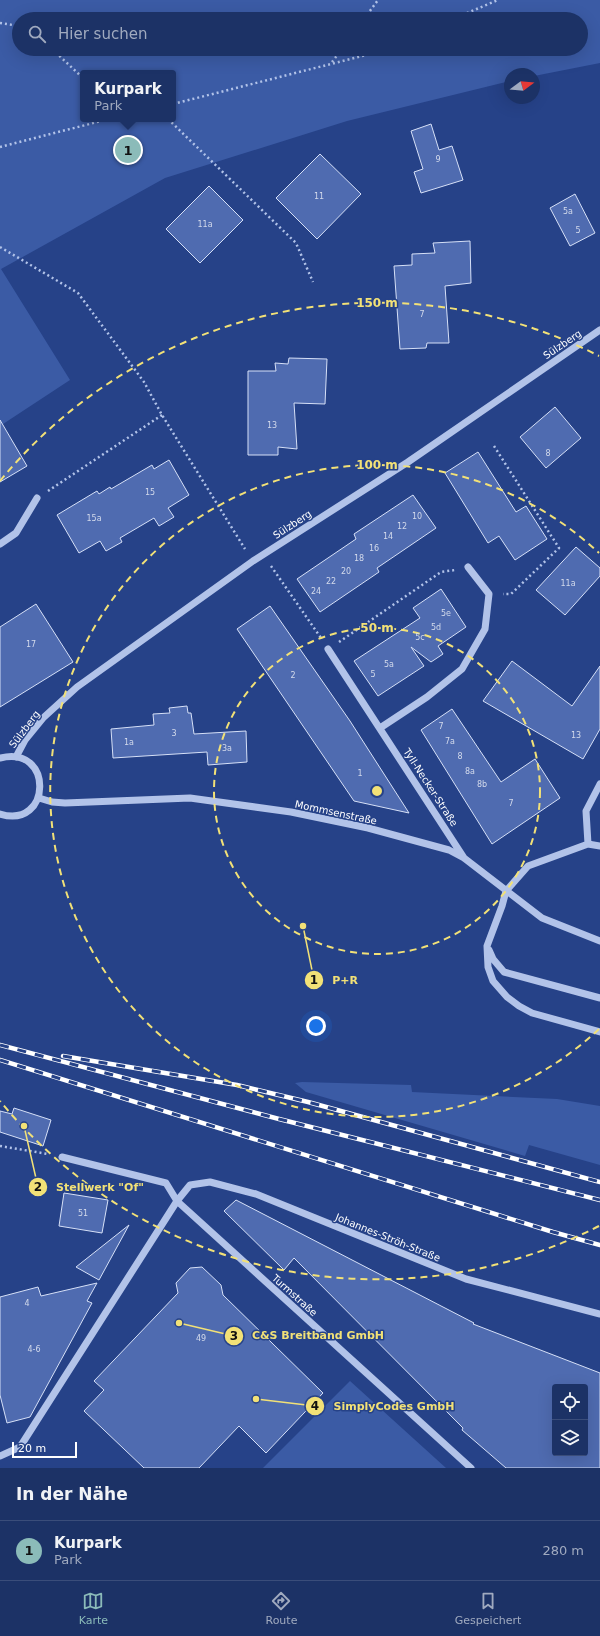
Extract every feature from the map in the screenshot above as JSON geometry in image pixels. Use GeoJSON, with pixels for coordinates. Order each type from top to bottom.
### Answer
{"type":"FeatureCollection","features":[{"type":"Feature","properties":{"kind":"street","name":"Sülzberg"},"geometry":{"type":"LineString","coordinates":[[16,757],[26,740],[43,718],[77,687],[253,561],[408,462],[600,330]]}},
{"type":"Feature","properties":{"kind":"street"},"geometry":{"type":"LineString","coordinates":[[0,544],[16,533],[37,498]]}},
{"type":"Feature","properties":{"kind":"street"},"geometry":{"type":"LineString","coordinates":[[380,728],[427,697],[462,669],[485,628],[489,594],[468,567]]}},
{"type":"Feature","properties":{"kind":"street","name":"Tyll-Necker-Straße"},"geometry":{"type":"LineString","coordinates":[[328,649],[464,858]]}},
{"type":"Feature","properties":{"kind":"street","name":"Sülzberg"},"geometry":{"type":"LineString","coordinates":[[0,758],[8,756],[16,757],[24,759],[32,765],[40,780],[41,789],[39,798]]}},
{"type":"Feature","properties":{"kind":"street"},"geometry":{"type":"LineString","coordinates":[[588,844],[586,811],[600,784]]}},
{"type":"Feature","properties":{"kind":"street"},"geometry":{"type":"LineString","coordinates":[[0,814],[17,816],[34,806],[39,798]]}},
{"type":"Feature","properties":{"kind":"street","name":"Mommsenstraße"},"geometry":{"type":"LineString","coordinates":[[39,798],[52,802],[65,803],[190,798],[291,812],[368,828],[449,850],[464,858],[542,918],[600,941]]}},
{"type":"Feature","properties":{"kind":"street"},"geometry":{"type":"LineString","coordinates":[[600,846],[588,844],[528,866],[506,891],[487,946],[488,967],[493,981],[507,998],[532,1013],[600,1032]]}},
{"type":"Feature","properties":{"kind":"street"},"geometry":{"type":"LineString","coordinates":[[487,946],[493,959],[504,972],[600,998]]}},
{"type":"Feature","properties":{"kind":"street","name":"Turmstraße"},"geometry":{"type":"LineString","coordinates":[[62,1157],[166,1183],[177,1201],[472,1468]]}},
{"type":"Feature","properties":{"kind":"street","name":"Johannes-Ströh-Straße"},"geometry":{"type":"LineString","coordinates":[[177,1201],[190,1185],[210,1182],[256,1194],[466,1279],[600,1314]]}},
{"type":"Feature","properties":{"kind":"street"},"geometry":{"type":"LineString","coordinates":[[0,1456],[20,1447],[177,1201]]}},
{"type":"Feature","properties":{"kind":"path"},"geometry":{"type":"LineString","coordinates":[[369,12],[378,0]]}},
{"type":"Feature","properties":{"kind":"path"},"geometry":{"type":"LineString","coordinates":[[470,12],[498,0]]}},
{"type":"Feature","properties":{"kind":"path"},"geometry":{"type":"LineString","coordinates":[[0,23],[12,25]]}},
{"type":"Feature","properties":{"kind":"path"},"geometry":{"type":"LineString","coordinates":[[59,56],[80,75]]}},
{"type":"Feature","properties":{"kind":"path"},"geometry":{"type":"LineString","coordinates":[[332,63],[337,56]]}},
{"type":"Feature","properties":{"kind":"path"},"geometry":{"type":"LineString","coordinates":[[176,103],[361,56]]}},
{"type":"Feature","properties":{"kind":"path"},"geometry":{"type":"LineString","coordinates":[[0,147],[97,122]]}},
{"type":"Feature","properties":{"kind":"path"},"geometry":{"type":"LineString","coordinates":[[171,122],[296,243],[314,282]]}},
{"type":"Feature","properties":{"kind":"path"},"geometry":{"type":"LineString","coordinates":[[0,247],[78,293],[144,382],[162,415],[253,561]]}},
{"type":"Feature","properties":{"kind":"path"},"geometry":{"type":"LineString","coordinates":[[37,498],[162,415]]}},
{"type":"Feature","properties":{"kind":"path"},"geometry":{"type":"LineString","coordinates":[[489,594],[511,594],[559,548],[494,446]]}},
{"type":"Feature","properties":{"kind":"path"},"geometry":{"type":"LineString","coordinates":[[276,573],[328,649],[441,572],[468,567]]}},
{"type":"Feature","properties":{"kind":"path"},"geometry":{"type":"LineString","coordinates":[[0,1146],[62,1157]]}},
{"type":"Feature","properties":{"kind":"shaded area"},"geometry":{"type":"Polygon","coordinates":[[[0,0],[600,0],[600,63],[540,75],[540,68],[504,68],[504,82],[347,121],[165,178],[1,269],[70,380],[0,426],[0,0]]]}},
{"type":"Feature","properties":{"kind":"shaded area"},"geometry":{"type":"Polygon","coordinates":[[[295,1083],[411,1085],[412,1092],[557,1099],[600,1106],[600,1165],[529,1145],[525,1156],[306,1092],[295,1083]]]}},
{"type":"Feature","properties":{"kind":"shaded area"},"geometry":{"type":"Polygon","coordinates":[[[350,1381],[446,1468],[263,1468],[350,1381]]]}},
{"type":"Feature","properties":{"kind":"building"},"geometry":{"type":"Polygon","coordinates":[[[431,124],[439,150],[452,146],[463,180],[421,193],[414,172],[423,169],[411,131],[431,124]]]}},
{"type":"Feature","properties":{"kind":"building"},"geometry":{"type":"Polygon","coordinates":[[[320,154],[361,194],[317,239],[276,198],[320,154]]]}},
{"type":"Feature","properties":{"kind":"building"},"geometry":{"type":"Polygon","coordinates":[[[209,186],[243,220],[200,263],[166,229],[209,186]]]}},
{"type":"Feature","properties":{"kind":"building"},"geometry":{"type":"Polygon","coordinates":[[[575,194],[595,233],[570,246],[550,208],[575,194]]]}},
{"type":"Feature","properties":{"kind":"building"},"geometry":{"type":"Polygon","coordinates":[[[470,241],[471,283],[445,286],[449,343],[427,343],[426,348],[400,349],[394,266],[412,265],[412,254],[435,253],[433,243],[470,241]]]}},
{"type":"Feature","properties":{"kind":"building"},"geometry":{"type":"Polygon","coordinates":[[[289,358],[327,359],[325,404],[294,403],[297,449],[278,447],[278,455],[248,455],[248,371],[276,371],[275,363],[288,364],[289,358]]]}},
{"type":"Feature","properties":{"kind":"building"},"geometry":{"type":"Polygon","coordinates":[[[555,407],[581,438],[546,468],[520,437],[555,407]]]}},
{"type":"Feature","properties":{"kind":"building"},"geometry":{"type":"Polygon","coordinates":[[[0,420],[27,466],[0,482],[0,420]]]}},
{"type":"Feature","properties":{"kind":"building"},"geometry":{"type":"Polygon","coordinates":[[[478,452],[516,512],[526,506],[547,539],[515,560],[499,536],[488,543],[445,473],[478,452]]]}},
{"type":"Feature","properties":{"kind":"building"},"geometry":{"type":"Polygon","coordinates":[[[169,460],[189,495],[168,508],[174,517],[159,526],[154,518],[120,538],[122,542],[106,551],[100,541],[79,553],[57,515],[97,491],[99,494],[110,487],[111,489],[152,465],[154,469],[169,460]]]}},
{"type":"Feature","properties":{"kind":"building"},"geometry":{"type":"Polygon","coordinates":[[[413,495],[436,528],[377,568],[379,572],[320,612],[297,579],[356,539],[354,534],[413,495]]]}},
{"type":"Feature","properties":{"kind":"building"},"geometry":{"type":"Polygon","coordinates":[[[576,547],[600,568],[600,576],[565,615],[536,590],[576,547]]]}},
{"type":"Feature","properties":{"kind":"building"},"geometry":{"type":"Polygon","coordinates":[[[441,589],[466,627],[438,646],[443,654],[431,662],[411,647],[424,666],[378,696],[354,661],[420,618],[413,608],[441,589]]]}},
{"type":"Feature","properties":{"kind":"building"},"geometry":{"type":"Polygon","coordinates":[[[36,604],[73,662],[0,707],[0,627],[36,604]]]}},
{"type":"Feature","properties":{"kind":"building"},"geometry":{"type":"Polygon","coordinates":[[[270,606],[350,721],[409,813],[354,801],[237,629],[270,606]]]}},
{"type":"Feature","properties":{"kind":"building"},"geometry":{"type":"Polygon","coordinates":[[[512,661],[572,706],[600,666],[600,729],[583,759],[483,701],[512,661]]]}},
{"type":"Feature","properties":{"kind":"building"},"geometry":{"type":"Polygon","coordinates":[[[187,706],[188,713],[191,713],[194,734],[246,731],[247,762],[208,765],[207,752],[113,758],[111,729],[154,725],[153,714],[170,713],[169,708],[187,706]]]}},
{"type":"Feature","properties":{"kind":"building"},"geometry":{"type":"Polygon","coordinates":[[[452,709],[501,782],[535,759],[560,798],[492,844],[421,730],[452,709]]]}},
{"type":"Feature","properties":{"kind":"building"},"geometry":{"type":"Polygon","coordinates":[[[14,1108],[51,1120],[43,1146],[0,1132],[0,1111],[12,1114],[14,1108]]]}},
{"type":"Feature","properties":{"kind":"building"},"geometry":{"type":"Polygon","coordinates":[[[64,1193],[108,1200],[102,1233],[59,1226],[64,1193]]]}},
{"type":"Feature","properties":{"kind":"building"},"geometry":{"type":"Polygon","coordinates":[[[236,1200],[474,1323],[473,1324],[600,1373],[600,1468],[506,1468],[462,1430],[463,1428],[294,1258],[284,1270],[224,1211],[236,1200]]]}},
{"type":"Feature","properties":{"kind":"building"},"geometry":{"type":"Polygon","coordinates":[[[129,1225],[99,1280],[76,1267],[129,1225]]]}},
{"type":"Feature","properties":{"kind":"building"},"geometry":{"type":"Polygon","coordinates":[[[202,1267],[221,1285],[223,1295],[323,1393],[266,1453],[239,1426],[199,1468],[144,1468],[84,1411],[104,1390],[94,1381],[178,1293],[176,1283],[190,1268],[202,1267]]]}},
{"type":"Feature","properties":{"kind":"building"},"geometry":{"type":"Polygon","coordinates":[[[97,1283],[87,1301],[92,1303],[30,1417],[7,1423],[0,1395],[0,1297],[38,1287],[41,1296],[97,1283]]]}},
{"type":"Feature","properties":{"kind":"railway"},"geometry":{"type":"LineString","coordinates":[[0,1045],[279,1119],[600,1200]]}},
{"type":"Feature","properties":{"kind":"railway"},"geometry":{"type":"LineString","coordinates":[[63,1056],[237,1085],[308,1102],[600,1182]]}},
{"type":"Feature","properties":{"kind":"railway"},"geometry":{"type":"LineString","coordinates":[[0,1060],[553,1232],[600,1245]]}},
{"type":"Feature","properties":{"kind":"place","name":"Kurpark"},"geometry":{"type":"Point","coordinates":[128,150]}},
{"type":"Feature","properties":{"kind":"place","name":"P+R"},"geometry":{"type":"Point","coordinates":[303,926]}},
{"type":"Feature","properties":{"kind":"place","name":"Stellwerk \"Of\""},"geometry":{"type":"Point","coordinates":[24,1126]}},
{"type":"Feature","properties":{"kind":"place","name":"C&S Breitband GmbH"},"geometry":{"type":"Point","coordinates":[179,1323]}},
{"type":"Feature","properties":{"kind":"place","name":"SimplyCodes GmbH"},"geometry":{"type":"Point","coordinates":[256,1399]}}]}
